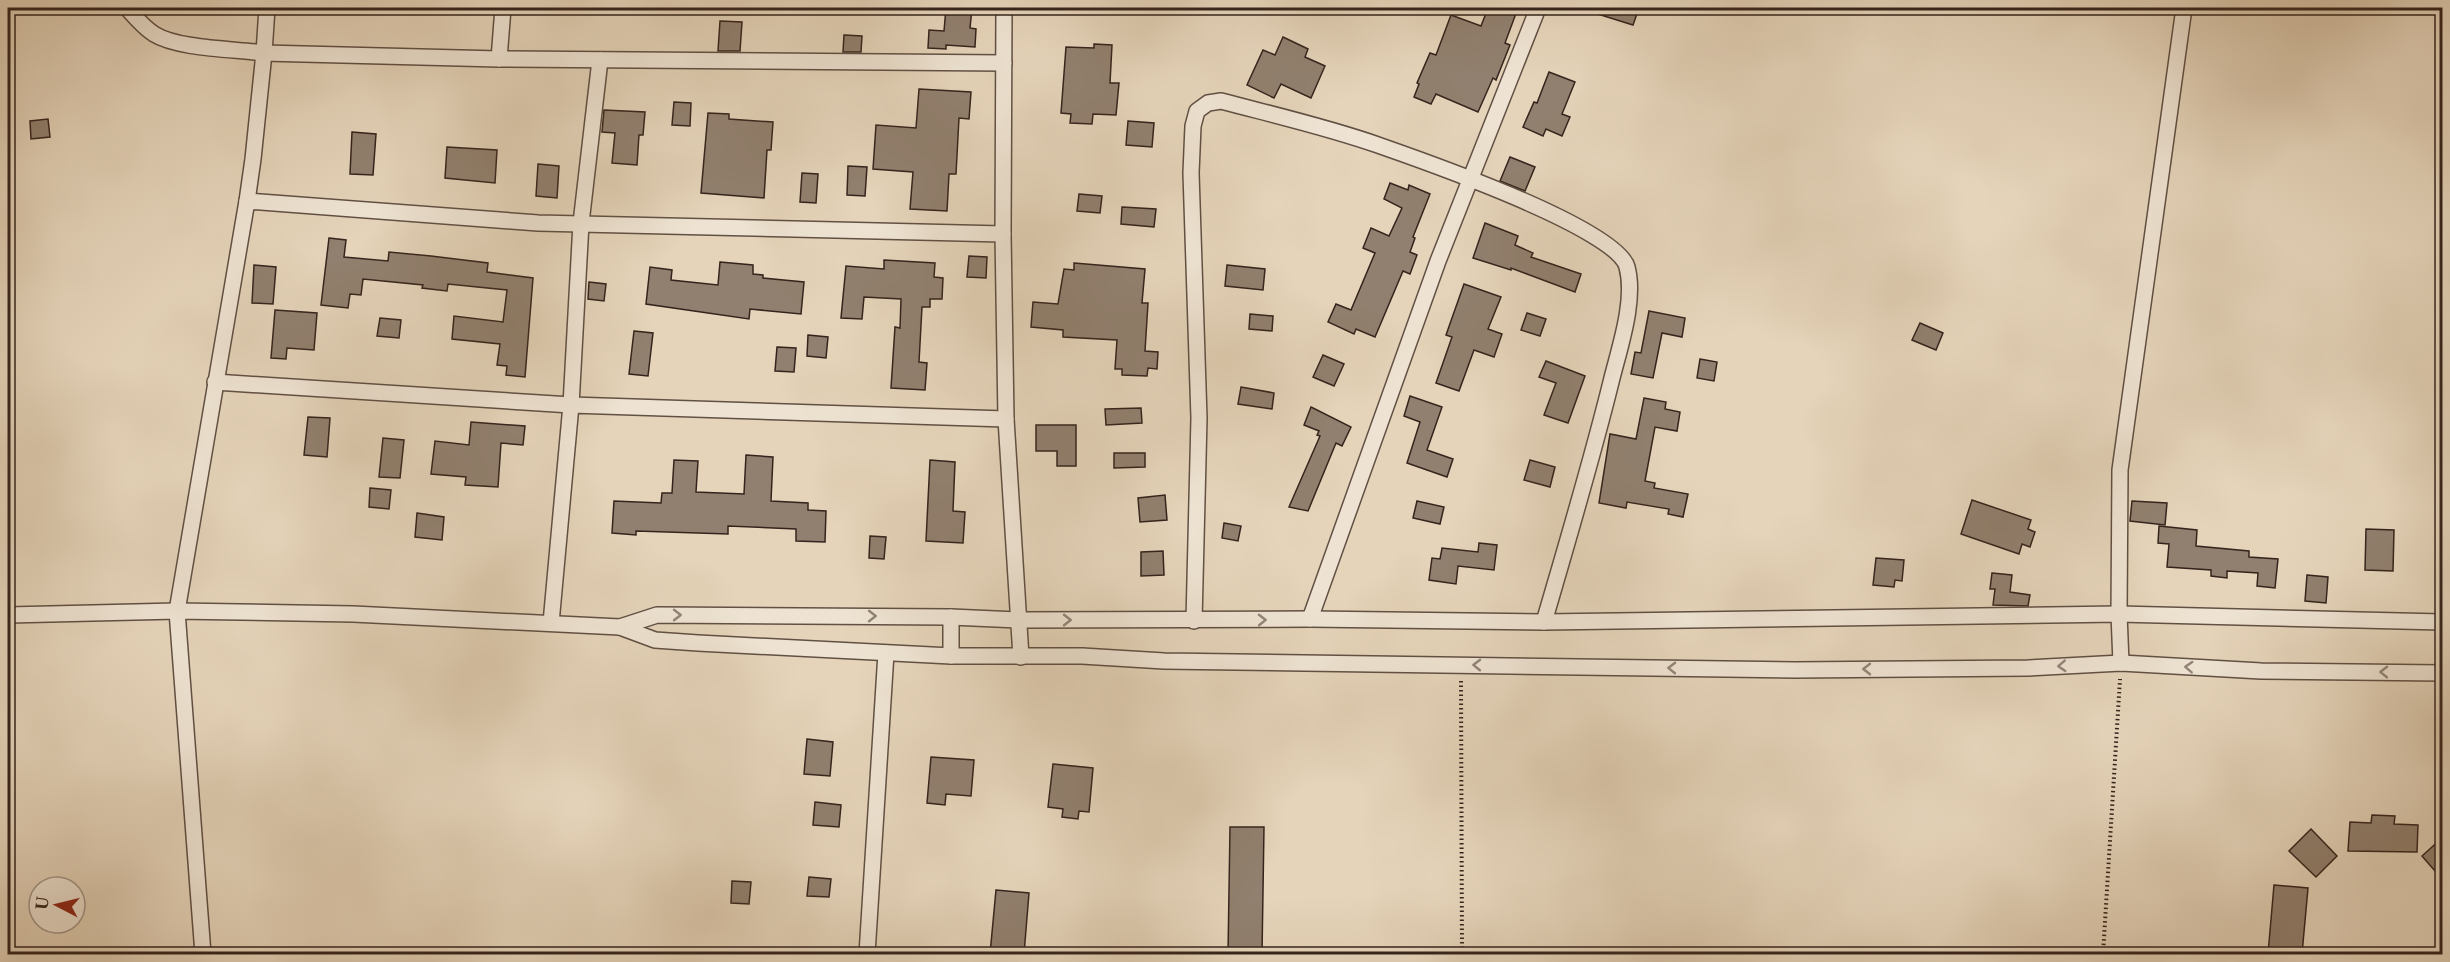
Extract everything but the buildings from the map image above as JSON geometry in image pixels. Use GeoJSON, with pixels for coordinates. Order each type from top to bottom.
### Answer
{"type":"FeatureCollection","features":[{"type":"Feature","properties":{"kind":"street"},"geometry":{"type":"LineString","coordinates":[[127,8],[154,34],[173,42],[264,53],[499,59],[1004,63]]}},
{"type":"Feature","properties":{"kind":"street"},"geometry":{"type":"LineString","coordinates":[[203,954],[177,611],[254,159],[267,8]]}},
{"type":"Feature","properties":{"kind":"street"},"geometry":{"type":"LineString","coordinates":[[499,59],[503,8]]}},
{"type":"Feature","properties":{"kind":"street"},"geometry":{"type":"LineString","coordinates":[[1004,8],[1003,234],[1006,419],[1022,657]]}},
{"type":"Feature","properties":{"kind":"street"},"geometry":{"type":"LineString","coordinates":[[1310,619],[1438,261],[1538,8]]}},
{"type":"Feature","properties":{"kind":"street"},"geometry":{"type":"LineString","coordinates":[[2121,663],[2120,470],[2184,8]]}},
{"type":"Feature","properties":{"kind":"street"},"geometry":{"type":"LineString","coordinates":[[551,623],[571,405],[581,223],[600,60]]}},
{"type":"Feature","properties":{"kind":"street"},"geometry":{"type":"LineString","coordinates":[[1194,621],[1199,418],[1191,173],[1193,126],[1197,111],[1208,103],[1221,100],[1377,144],[1471,180],[1582,227],[1612,247],[1627,265],[1629,289],[1625,327],[1597,436],[1544,622]]}},
{"type":"Feature","properties":{"kind":"street"},"geometry":{"type":"LineString","coordinates":[[247,201],[538,223],[1003,234]]}},
{"type":"Feature","properties":{"kind":"street"},"geometry":{"type":"LineString","coordinates":[[215,382],[571,405],[1006,419]]}},
{"type":"Feature","properties":{"kind":"street"},"geometry":{"type":"LineString","coordinates":[[8,615],[177,611],[353,614],[620,627],[655,640],[951,656],[1795,670],[2028,668],[2121,663],[2261,671],[2442,673]]}},
{"type":"Feature","properties":{"kind":"street"},"geometry":{"type":"LineString","coordinates":[[620,627],[657,615],[951,617],[1019,620],[1310,619],[1544,622],[2119,615],[2442,622]]}},
{"type":"Feature","properties":{"kind":"street"},"geometry":{"type":"LineString","coordinates":[[951,617],[951,656]]}},
{"type":"Feature","properties":{"kind":"street"},"geometry":{"type":"LineString","coordinates":[[867,954],[886,653]]}},
{"type":"Feature","properties":{"kind":"path"},"geometry":{"type":"LineString","coordinates":[[2103,954],[2121,663]]}},
{"type":"Feature","properties":{"kind":"path"},"geometry":{"type":"LineString","coordinates":[[1461,665],[1462,954]]}}]}
